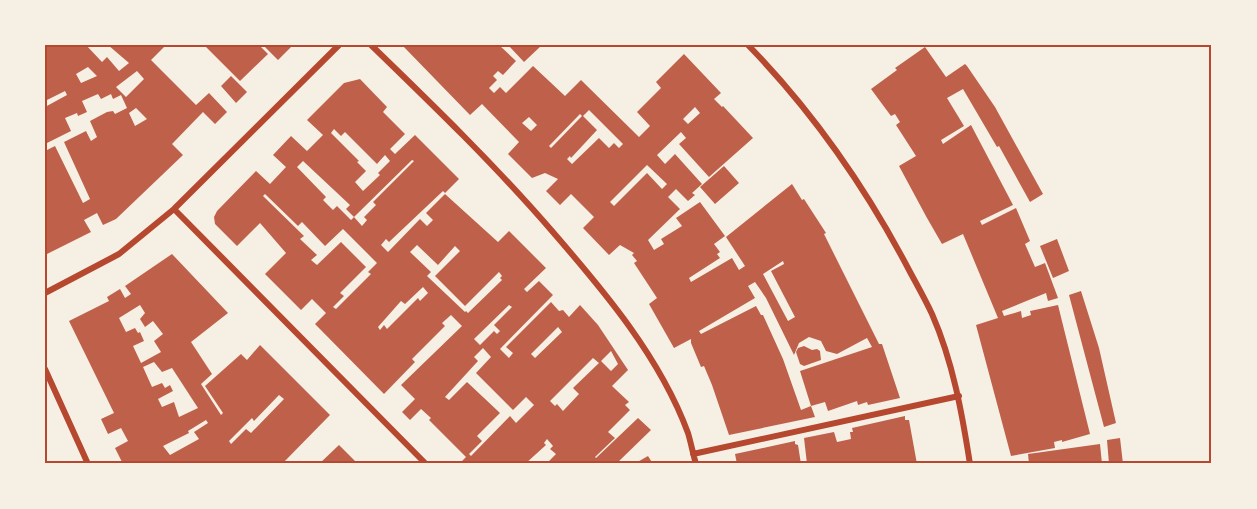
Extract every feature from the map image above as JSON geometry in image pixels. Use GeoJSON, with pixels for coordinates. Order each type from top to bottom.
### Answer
{"type":"FeatureCollection","features":[{"type":"Feature","properties":{"kind":"street"},"geometry":{"type":"LineString","coordinates":[[45,293],[119,254],[174,209],[339,45]]}},
{"type":"Feature","properties":{"kind":"street"},"geometry":{"type":"LineString","coordinates":[[371,45],[509,182],[611,301],[645,348],[660,376],[688,433],[696,464]]}},
{"type":"Feature","properties":{"kind":"street"},"geometry":{"type":"LineString","coordinates":[[748,45],[777,74],[829,139],[882,218],[932,315],[959,396],[970,464]]}},
{"type":"Feature","properties":{"kind":"street"},"geometry":{"type":"LineString","coordinates":[[174,209],[426,464]]}},
{"type":"Feature","properties":{"kind":"street"},"geometry":{"type":"LineString","coordinates":[[45,369],[88,464]]}},
{"type":"Feature","properties":{"kind":"street"},"geometry":{"type":"LineString","coordinates":[[693,454],[959,396]]}},
{"type":"Feature","properties":{"kind":"building"},"geometry":{"type":"Polygon","coordinates":[[[45,45],[65,45],[65,47],[86,45],[102,62],[107,57],[119,71],[129,63],[108,45],[166,45],[151,60],[196,105],[209,93],[227,112],[215,124],[203,112],[172,144],[183,155],[116,219],[103,225],[97,213],[84,220],[91,232],[45,255],[45,151],[55,146],[83,203],[90,199],[64,142],[86,131],[91,141],[97,137],[90,121],[107,112],[113,111],[115,114],[127,108],[121,95],[113,99],[111,94],[101,99],[98,94],[82,101],[87,112],[65,118],[71,131],[45,144],[45,107],[67,95],[65,91],[45,101],[45,45]],[[88,67],[76,74],[81,83],[97,76],[88,67]],[[137,71],[116,87],[126,97],[144,79],[137,71]],[[136,108],[129,113],[135,126],[147,119],[136,108]]]}},
{"type":"Feature","properties":{"kind":"building"},"geometry":{"type":"Polygon","coordinates":[[[204,45],[259,45],[268,54],[240,81],[204,45]]]}},
{"type":"Feature","properties":{"kind":"building"},"geometry":{"type":"Polygon","coordinates":[[[263,45],[293,45],[278,60],[263,45]]]}},
{"type":"Feature","properties":{"kind":"building"},"geometry":{"type":"Polygon","coordinates":[[[402,45],[499,45],[516,61],[503,75],[498,71],[493,76],[497,80],[489,88],[494,93],[500,87],[506,93],[533,66],[565,96],[581,80],[639,137],[650,126],[637,112],[661,88],[656,82],[684,54],[721,93],[714,99],[753,138],[709,177],[679,144],[686,138],[681,132],[657,155],[665,164],[675,154],[702,184],[692,193],[695,195],[688,201],[676,189],[668,197],[680,209],[648,240],[654,250],[664,244],[661,239],[682,226],[676,218],[700,202],[725,236],[714,244],[720,252],[717,254],[720,258],[689,278],[691,282],[732,258],[739,270],[745,266],[726,237],[792,184],[826,233],[824,234],[879,344],[882,344],[900,398],[868,405],[867,402],[858,405],[857,401],[828,411],[825,402],[811,406],[815,417],[729,435],[712,385],[704,366],[701,367],[691,339],[674,348],[649,304],[657,298],[634,263],[637,261],[632,255],[634,253],[620,245],[609,255],[583,228],[594,217],[571,194],[560,205],[546,191],[558,179],[545,173],[532,178],[508,154],[519,142],[482,104],[470,115],[402,45]],[[695,107],[683,119],[688,124],[700,113],[695,107]],[[589,110],[583,116],[597,130],[571,158],[570,156],[567,159],[572,164],[599,138],[609,148],[614,143],[619,148],[623,144],[589,110]],[[580,114],[549,146],[551,148],[582,116],[580,114]],[[529,117],[522,123],[531,131],[537,125],[529,117]],[[647,165],[610,202],[614,206],[647,173],[662,189],[667,184],[647,165]],[[783,261],[763,274],[788,321],[795,317],[771,271],[784,264],[783,261]],[[755,282],[748,286],[755,298],[699,331],[701,334],[756,306],[763,315],[783,359],[801,410],[811,406],[800,371],[872,347],[867,338],[837,354],[826,351],[821,341],[809,337],[799,343],[794,355],[766,298],[755,282]]]}},
{"type":"Feature","properties":{"kind":"building"},"geometry":{"type":"Polygon","coordinates":[[[508,45],[542,45],[524,62],[508,45]]]}},
{"type":"Feature","properties":{"kind":"building"},"geometry":{"type":"Polygon","coordinates":[[[925,47],[946,77],[965,64],[967,66],[995,107],[1043,194],[1030,202],[999,146],[997,147],[963,89],[947,98],[964,126],[941,140],[943,144],[971,125],[1013,205],[980,221],[982,225],[1016,208],[1030,241],[1025,244],[1035,267],[1045,263],[1058,298],[1048,301],[1046,293],[1002,311],[1004,316],[1021,311],[1022,318],[1031,315],[1030,311],[1058,305],[1090,434],[1054,442],[1055,448],[1011,456],[976,325],[998,318],[963,234],[942,244],[927,218],[899,166],[916,156],[896,125],[900,122],[895,114],[891,116],[871,89],[897,70],[895,68],[925,47]]]}},
{"type":"Feature","properties":{"kind":"building"},"geometry":{"type":"Polygon","coordinates":[[[231,76],[247,92],[236,103],[221,86],[231,76]]]}},
{"type":"Feature","properties":{"kind":"building"},"geometry":{"type":"Polygon","coordinates":[[[360,79],[387,107],[383,112],[405,134],[390,149],[395,154],[415,135],[459,179],[389,242],[386,239],[381,245],[388,252],[420,219],[427,226],[433,220],[426,213],[445,194],[498,242],[509,231],[546,268],[524,289],[527,292],[539,281],[553,295],[500,349],[509,358],[513,353],[506,347],[551,302],[569,317],[580,305],[598,325],[628,370],[612,386],[629,402],[625,405],[630,410],[608,432],[615,438],[595,457],[638,418],[651,430],[616,464],[580,464],[577,461],[575,464],[546,464],[556,454],[550,449],[553,446],[547,439],[544,443],[546,445],[525,464],[459,464],[466,457],[429,420],[431,418],[421,409],[410,420],[402,412],[415,399],[401,385],[462,326],[451,315],[442,323],[445,326],[412,359],[415,362],[384,394],[315,324],[326,313],[312,299],[301,310],[265,274],[286,253],[260,223],[237,246],[215,224],[214,217],[217,211],[256,171],[270,184],[286,167],[273,155],[291,136],[307,151],[323,135],[307,120],[344,83],[360,79]],[[334,129],[331,133],[359,161],[357,162],[366,171],[355,182],[363,191],[380,175],[378,173],[390,161],[385,155],[377,164],[345,132],[341,136],[334,129]],[[412,160],[354,217],[362,226],[367,220],[364,217],[376,205],[373,202],[414,161],[412,160]],[[303,161],[297,167],[326,197],[323,200],[333,210],[337,206],[351,220],[354,217],[346,209],[350,205],[303,161]],[[265,194],[263,196],[304,236],[300,239],[317,255],[311,260],[317,265],[341,242],[366,267],[340,293],[344,296],[333,307],[336,309],[371,274],[368,272],[377,263],[343,229],[325,246],[302,222],[298,226],[265,194]],[[417,245],[410,252],[431,272],[427,276],[468,313],[502,280],[499,272],[465,306],[435,276],[460,251],[455,246],[438,265],[417,245]],[[423,287],[405,304],[401,301],[378,327],[380,330],[384,325],[387,329],[418,298],[420,301],[428,293],[423,287]],[[509,305],[474,339],[480,345],[494,331],[497,334],[500,331],[494,325],[512,307],[509,305]],[[558,327],[531,354],[535,358],[562,332],[558,327]],[[483,348],[474,357],[478,361],[445,397],[449,400],[467,382],[500,413],[477,436],[482,441],[469,454],[471,456],[510,416],[516,423],[534,405],[526,397],[513,410],[476,373],[491,357],[483,348]],[[611,351],[601,361],[611,371],[618,364],[611,351]],[[593,358],[550,401],[555,406],[557,404],[563,411],[579,394],[573,388],[599,363],[593,358]]]}},
{"type":"Feature","properties":{"kind":"building"},"geometry":{"type":"Polygon","coordinates":[[[724,166],[739,183],[715,204],[700,187],[724,166]]]}},
{"type":"Feature","properties":{"kind":"building"},"geometry":{"type":"Polygon","coordinates":[[[1057,239],[1069,271],[1053,278],[1040,246],[1057,239]]]}},
{"type":"Feature","properties":{"kind":"building"},"geometry":{"type":"Polygon","coordinates":[[[172,254],[228,313],[191,342],[212,374],[201,384],[221,415],[223,413],[205,386],[241,354],[247,360],[260,345],[330,415],[282,464],[239,464],[237,461],[235,464],[123,464],[115,448],[128,441],[121,428],[108,434],[101,419],[114,413],[69,321],[109,301],[107,297],[120,289],[125,298],[131,294],[125,286],[172,254]],[[140,305],[119,318],[126,332],[135,328],[138,333],[140,332],[144,341],[133,346],[141,363],[161,352],[154,341],[163,334],[153,321],[145,327],[140,319],[145,313],[140,305]],[[154,362],[143,367],[152,387],[162,383],[165,388],[170,385],[173,391],[158,399],[162,407],[174,402],[179,417],[198,408],[172,368],[162,372],[154,362]],[[279,395],[254,421],[252,418],[229,441],[231,444],[246,429],[251,433],[284,399],[279,395]],[[206,420],[188,431],[189,433],[163,446],[170,455],[199,439],[194,432],[208,423],[206,420]]]}},
{"type":"Feature","properties":{"kind":"building"},"geometry":{"type":"Polygon","coordinates":[[[1081,291],[1099,348],[1116,423],[1104,427],[1069,295],[1081,291]]]}},
{"type":"Feature","properties":{"kind":"building"},"geometry":{"type":"Polygon","coordinates":[[[804,346],[820,351],[821,360],[804,366],[800,364],[796,352],[798,348],[804,346]]]}},
{"type":"Feature","properties":{"kind":"building"},"geometry":{"type":"Polygon","coordinates":[[[905,416],[905,420],[909,420],[917,464],[807,464],[804,438],[834,432],[837,442],[851,439],[852,428],[905,416]]]}},
{"type":"Feature","properties":{"kind":"building"},"geometry":{"type":"Polygon","coordinates":[[[1120,438],[1123,464],[1109,464],[1107,440],[1120,438]]]}},
{"type":"Feature","properties":{"kind":"building"},"geometry":{"type":"Polygon","coordinates":[[[795,441],[798,445],[801,464],[737,464],[735,454],[795,441]]]}},
{"type":"Feature","properties":{"kind":"building"},"geometry":{"type":"Polygon","coordinates":[[[1100,444],[1102,464],[1029,464],[1028,454],[1100,444]]]}},
{"type":"Feature","properties":{"kind":"building"},"geometry":{"type":"Polygon","coordinates":[[[339,445],[358,464],[319,464],[339,445]]]}},
{"type":"Feature","properties":{"kind":"building"},"geometry":{"type":"Polygon","coordinates":[[[648,456],[653,464],[634,464],[648,456]]]}}]}
